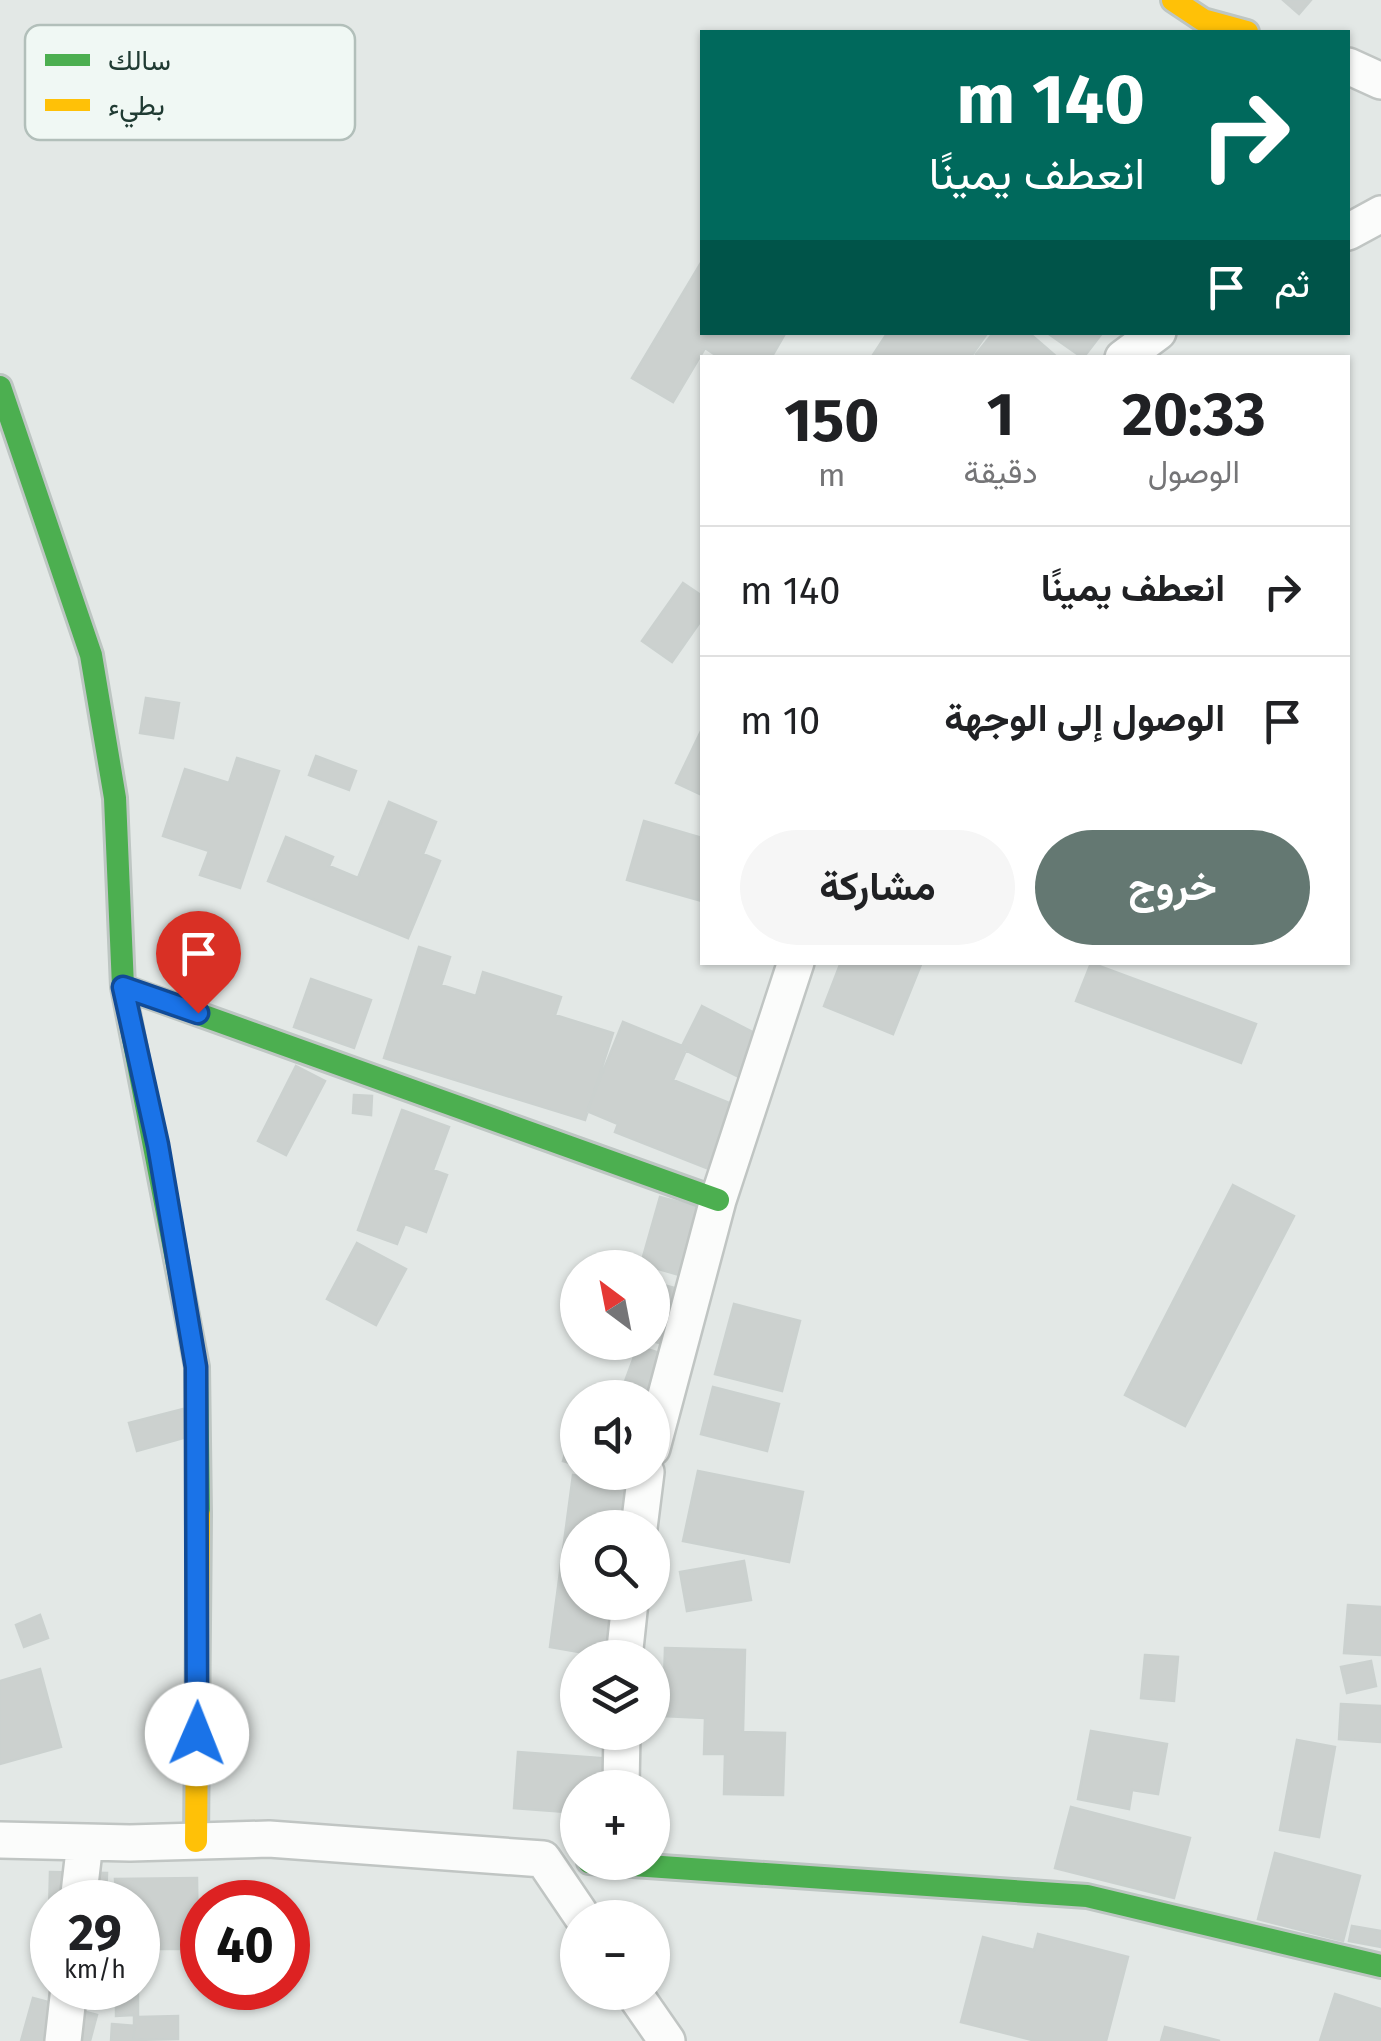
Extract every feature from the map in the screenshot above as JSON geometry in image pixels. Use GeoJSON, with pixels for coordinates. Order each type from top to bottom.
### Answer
{"type":"FeatureCollection","features":[{"type":"Feature","properties":{"kind":"street"},"geometry":{"type":"LineString","coordinates":[[1173,0],[1203,20],[1240,30]]}},
{"type":"Feature","properties":{"kind":"street"},"geometry":{"type":"LineString","coordinates":[[1350,67],[1381,80]]}},
{"type":"Feature","properties":{"kind":"street"},"geometry":{"type":"LineString","coordinates":[[1127,355],[1154,335]]}},
{"type":"Feature","properties":{"kind":"street"},"geometry":{"type":"LineString","coordinates":[[0,387],[91,655],[115,798],[123,987],[158,1145],[196,1367],[200,1556],[196,1841]]}},
{"type":"Feature","properties":{"kind":"street"},"geometry":{"type":"LineString","coordinates":[[670,1380],[718,1200],[795,965]]}},
{"type":"Feature","properties":{"kind":"street"},"geometry":{"type":"LineString","coordinates":[[123,987],[718,1200]]}},
{"type":"Feature","properties":{"kind":"street"},"geometry":{"type":"LineString","coordinates":[[0,1840],[269,1838],[560,1860]]}},
{"type":"Feature","properties":{"kind":"street"},"geometry":{"type":"LineString","coordinates":[[81,1880],[85,1842]]}},
{"type":"Feature","properties":{"kind":"street"},"geometry":{"type":"LineString","coordinates":[[670,1867],[1087,1896],[1381,1966]]}},
{"type":"Feature","properties":{"kind":"street"},"geometry":{"type":"LineString","coordinates":[[62,2041],[66,2010]]}},
{"type":"Feature","properties":{"kind":"street"},"geometry":{"type":"LineString","coordinates":[[646,2010],[667,2041]]}},
{"type":"Feature","properties":{"kind":"building"},"geometry":{"type":"Polygon","coordinates":[[[1283,0],[1311,0],[1299,14],[1283,0]]]}},
{"type":"Feature","properties":{"kind":"building"},"geometry":{"type":"Polygon","coordinates":[[[700,264],[700,335],[784,335],[773,355],[716,355],[705,348],[673,402],[632,378],[700,264]]]}},
{"type":"Feature","properties":{"kind":"building"},"geometry":{"type":"Polygon","coordinates":[[[886,335],[986,335],[972,355],[873,355],[886,335]]]}},
{"type":"Feature","properties":{"kind":"building"},"geometry":{"type":"Polygon","coordinates":[[[992,335],[1031,335],[1055,355],[977,355],[992,335]]]}},
{"type":"Feature","properties":{"kind":"building"},"geometry":{"type":"Polygon","coordinates":[[[1050,335],[1101,335],[1085,355],[1079,355],[1050,335]]]}},
{"type":"Feature","properties":{"kind":"building"},"geometry":{"type":"Polygon","coordinates":[[[683,583],[700,595],[700,622],[672,662],[642,641],[683,583]]]}},
{"type":"Feature","properties":{"kind":"building"},"geometry":{"type":"Polygon","coordinates":[[[146,698],[179,703],[173,738],[140,733],[146,698]]]}},
{"type":"Feature","properties":{"kind":"building"},"geometry":{"type":"Polygon","coordinates":[[[700,733],[700,794],[676,783],[700,733]]]}},
{"type":"Feature","properties":{"kind":"building"},"geometry":{"type":"Polygon","coordinates":[[[316,756],[356,771],[349,790],[309,775],[316,756]]]}},
{"type":"Feature","properties":{"kind":"building"},"geometry":{"type":"Polygon","coordinates":[[[237,758],[279,771],[240,888],[200,875],[209,851],[163,836],[185,769],[229,783],[237,758]]]}},
{"type":"Feature","properties":{"kind":"building"},"geometry":{"type":"Polygon","coordinates":[[[389,802],[436,822],[423,854],[440,861],[408,938],[268,881],[286,837],[333,857],[329,866],[358,878],[389,802]]]}},
{"type":"Feature","properties":{"kind":"building"},"geometry":{"type":"Polygon","coordinates":[[[644,821],[700,837],[700,900],[627,880],[644,821]]]}},
{"type":"Feature","properties":{"kind":"building"},"geometry":{"type":"Polygon","coordinates":[[[419,947],[450,957],[441,985],[476,996],[483,972],[561,997],[555,1015],[613,1033],[585,1120],[384,1058],[419,947]]]}},
{"type":"Feature","properties":{"kind":"building"},"geometry":{"type":"Polygon","coordinates":[[[840,965],[921,965],[893,1034],[824,1006],[840,965]]]}},
{"type":"Feature","properties":{"kind":"building"},"geometry":{"type":"Polygon","coordinates":[[[1090,965],[1096,965],[1256,1024],[1241,1063],[1076,1001],[1090,965]]]}},
{"type":"Feature","properties":{"kind":"building"},"geometry":{"type":"Polygon","coordinates":[[[311,979],[371,1000],[354,1048],[294,1027],[311,979]]]}},
{"type":"Feature","properties":{"kind":"building"},"geometry":{"type":"Polygon","coordinates":[[[702,1006],[770,1041],[749,1082],[681,1048],[702,1006]]]}},
{"type":"Feature","properties":{"kind":"building"},"geometry":{"type":"Polygon","coordinates":[[[623,1022],[687,1048],[673,1080],[756,1114],[729,1177],[615,1132],[618,1124],[587,1111],[623,1022]]]}},
{"type":"Feature","properties":{"kind":"building"},"geometry":{"type":"Polygon","coordinates":[[[296,1066],[325,1081],[286,1155],[258,1141],[296,1066]]]}},
{"type":"Feature","properties":{"kind":"building"},"geometry":{"type":"Polygon","coordinates":[[[354,1095],[372,1096],[371,1115],[353,1113],[354,1095]]]}},
{"type":"Feature","properties":{"kind":"building"},"geometry":{"type":"Polygon","coordinates":[[[402,1110],[449,1127],[433,1170],[447,1175],[426,1232],[405,1224],[397,1244],[358,1230],[402,1110]]]}},
{"type":"Feature","properties":{"kind":"building"},"geometry":{"type":"Polygon","coordinates":[[[1233,1185],[1294,1216],[1185,1426],[1125,1395],[1233,1185]]]}},
{"type":"Feature","properties":{"kind":"building"},"geometry":{"type":"Polygon","coordinates":[[[660,1197],[712,1211],[693,1279],[670,1272],[670,1250],[645,1250],[660,1197]]]}},
{"type":"Feature","properties":{"kind":"building"},"geometry":{"type":"Polygon","coordinates":[[[357,1243],[406,1269],[376,1325],[327,1299],[357,1243]]]}},
{"type":"Feature","properties":{"kind":"building"},"geometry":{"type":"Polygon","coordinates":[[[670,1287],[697,1294],[682,1349],[670,1346],[670,1287]]]}},
{"type":"Feature","properties":{"kind":"building"},"geometry":{"type":"Polygon","coordinates":[[[734,1304],[800,1321],[782,1391],[715,1374],[734,1304]]]}},
{"type":"Feature","properties":{"kind":"building"},"geometry":{"type":"Polygon","coordinates":[[[672,1357],[664,1380],[625,1380],[633,1360],[672,1357]]]}},
{"type":"Feature","properties":{"kind":"building"},"geometry":{"type":"Polygon","coordinates":[[[713,1387],[779,1404],[767,1451],[701,1434],[713,1387]]]}},
{"type":"Feature","properties":{"kind":"building"},"geometry":{"type":"Polygon","coordinates":[[[183,1409],[191,1436],[137,1451],[129,1423],[183,1409]]]}},
{"type":"Feature","properties":{"kind":"building"},"geometry":{"type":"Polygon","coordinates":[[[698,1471],[803,1492],[789,1562],[683,1541],[698,1471]]]}},
{"type":"Feature","properties":{"kind":"building"},"geometry":{"type":"Polygon","coordinates":[[[571,1490],[642,1490],[639,1510],[568,1510],[571,1490]]]}},
{"type":"Feature","properties":{"kind":"building"},"geometry":{"type":"Polygon","coordinates":[[[744,1561],[751,1600],[687,1611],[680,1572],[744,1561]]]}},
{"type":"Feature","properties":{"kind":"building"},"geometry":{"type":"Polygon","coordinates":[[[560,1572],[560,1620],[633,1620],[623,1640],[560,1640],[560,1649],[550,1647],[560,1572]]]}},
{"type":"Feature","properties":{"kind":"building"},"geometry":{"type":"Polygon","coordinates":[[[1348,1605],[1381,1607],[1381,1655],[1344,1653],[1348,1605]]]}},
{"type":"Feature","properties":{"kind":"building"},"geometry":{"type":"Polygon","coordinates":[[[40,1615],[48,1638],[24,1647],[16,1625],[40,1615]]]}},
{"type":"Feature","properties":{"kind":"building"},"geometry":{"type":"Polygon","coordinates":[[[670,1648],[745,1650],[743,1732],[785,1733],[783,1795],[724,1794],[725,1754],[704,1754],[705,1718],[670,1716],[670,1648]]]}},
{"type":"Feature","properties":{"kind":"building"},"geometry":{"type":"Polygon","coordinates":[[[1145,1655],[1178,1657],[1174,1701],[1141,1698],[1145,1655]]]}},
{"type":"Feature","properties":{"kind":"building"},"geometry":{"type":"Polygon","coordinates":[[[1371,1661],[1376,1686],[1347,1693],[1341,1667],[1371,1661]]]}},
{"type":"Feature","properties":{"kind":"building"},"geometry":{"type":"Polygon","coordinates":[[[40,1669],[61,1747],[0,1764],[0,1681],[40,1669]]]}},
{"type":"Feature","properties":{"kind":"building"},"geometry":{"type":"Polygon","coordinates":[[[1341,1704],[1381,1706],[1381,1742],[1339,1739],[1341,1704]]]}},
{"type":"Feature","properties":{"kind":"building"},"geometry":{"type":"Polygon","coordinates":[[[1091,1731],[1167,1744],[1158,1794],[1132,1790],[1129,1809],[1078,1799],[1091,1731]]]}},
{"type":"Feature","properties":{"kind":"building"},"geometry":{"type":"Polygon","coordinates":[[[1297,1740],[1335,1747],[1319,1837],[1280,1830],[1297,1740]]]}},
{"type":"Feature","properties":{"kind":"building"},"geometry":{"type":"Polygon","coordinates":[[[518,1752],[626,1760],[625,1770],[560,1770],[560,1812],[514,1808],[518,1752]]]}},
{"type":"Feature","properties":{"kind":"building"},"geometry":{"type":"Polygon","coordinates":[[[1071,1807],[1190,1838],[1174,1898],[1055,1868],[1071,1807]]]}},
{"type":"Feature","properties":{"kind":"building"},"geometry":{"type":"Polygon","coordinates":[[[1275,1853],[1360,1876],[1343,1941],[1258,1919],[1275,1853]]]}},
{"type":"Feature","properties":{"kind":"building"},"geometry":{"type":"Polygon","coordinates":[[[50,1872],[107,1873],[107,1880],[50,1880],[50,1872]]]}},
{"type":"Feature","properties":{"kind":"building"},"geometry":{"type":"Polygon","coordinates":[[[197,1878],[180,1880],[180,1949],[160,1949],[160,1880],[115,1879],[197,1878]]]}},
{"type":"Feature","properties":{"kind":"building"},"geometry":{"type":"Polygon","coordinates":[[[1352,1926],[1381,1931],[1381,1947],[1349,1941],[1352,1926]]]}},
{"type":"Feature","properties":{"kind":"building"},"geometry":{"type":"Polygon","coordinates":[[[1038,1934],[1128,1957],[1106,2041],[1036,2041],[961,2022],[983,1937],[1034,1950],[1038,1934]]]}},
{"type":"Feature","properties":{"kind":"building"},"geometry":{"type":"Polygon","coordinates":[[[1335,1994],[1381,2009],[1381,2041],[1320,2041],[1335,1994]]]}},
{"type":"Feature","properties":{"kind":"building"},"geometry":{"type":"Polygon","coordinates":[[[30,2009],[78,2010],[97,2015],[90,2041],[21,2041],[30,2009]]]}},
{"type":"Feature","properties":{"kind":"building"},"geometry":{"type":"Polygon","coordinates":[[[116,2010],[138,2010],[138,2017],[178,2016],[178,2039],[134,2040],[134,2015],[116,2016],[116,2010]]]}},
{"type":"Feature","properties":{"kind":"building"},"geometry":{"type":"Polygon","coordinates":[[[112,2024],[135,2026],[133,2041],[111,2041],[112,2024]]]}},
{"type":"Feature","properties":{"kind":"building"},"geometry":{"type":"Polygon","coordinates":[[[1165,2027],[1220,2041],[1161,2041],[1165,2027]]]}},
{"type":"Feature","properties":{"kind":"traffic: fast"},"geometry":{"type":"LineString","coordinates":[[0,387],[91,655],[115,798],[123,987],[197,1367],[199,1515]]}},
{"type":"Feature","properties":{"kind":"traffic: fast"},"geometry":{"type":"LineString","coordinates":[[123,987],[718,1200]]}},
{"type":"Feature","properties":{"kind":"traffic: fast"},"geometry":{"type":"LineString","coordinates":[[670,1868],[1087,1896],[1381,1966]]}},
{"type":"Feature","properties":{"kind":"traffic: slow"},"geometry":{"type":"LineString","coordinates":[[1173,0],[1203,20],[1240,30]]}},
{"type":"Feature","properties":{"kind":"traffic: slow"},"geometry":{"type":"LineString","coordinates":[[196,1841],[199,1515]]}},
{"type":"Feature","properties":{"kind":"route"},"geometry":{"type":"LineString","coordinates":[[197,1734],[200,1556],[196,1367],[158,1145],[123,987],[198,1013]]}}]}
